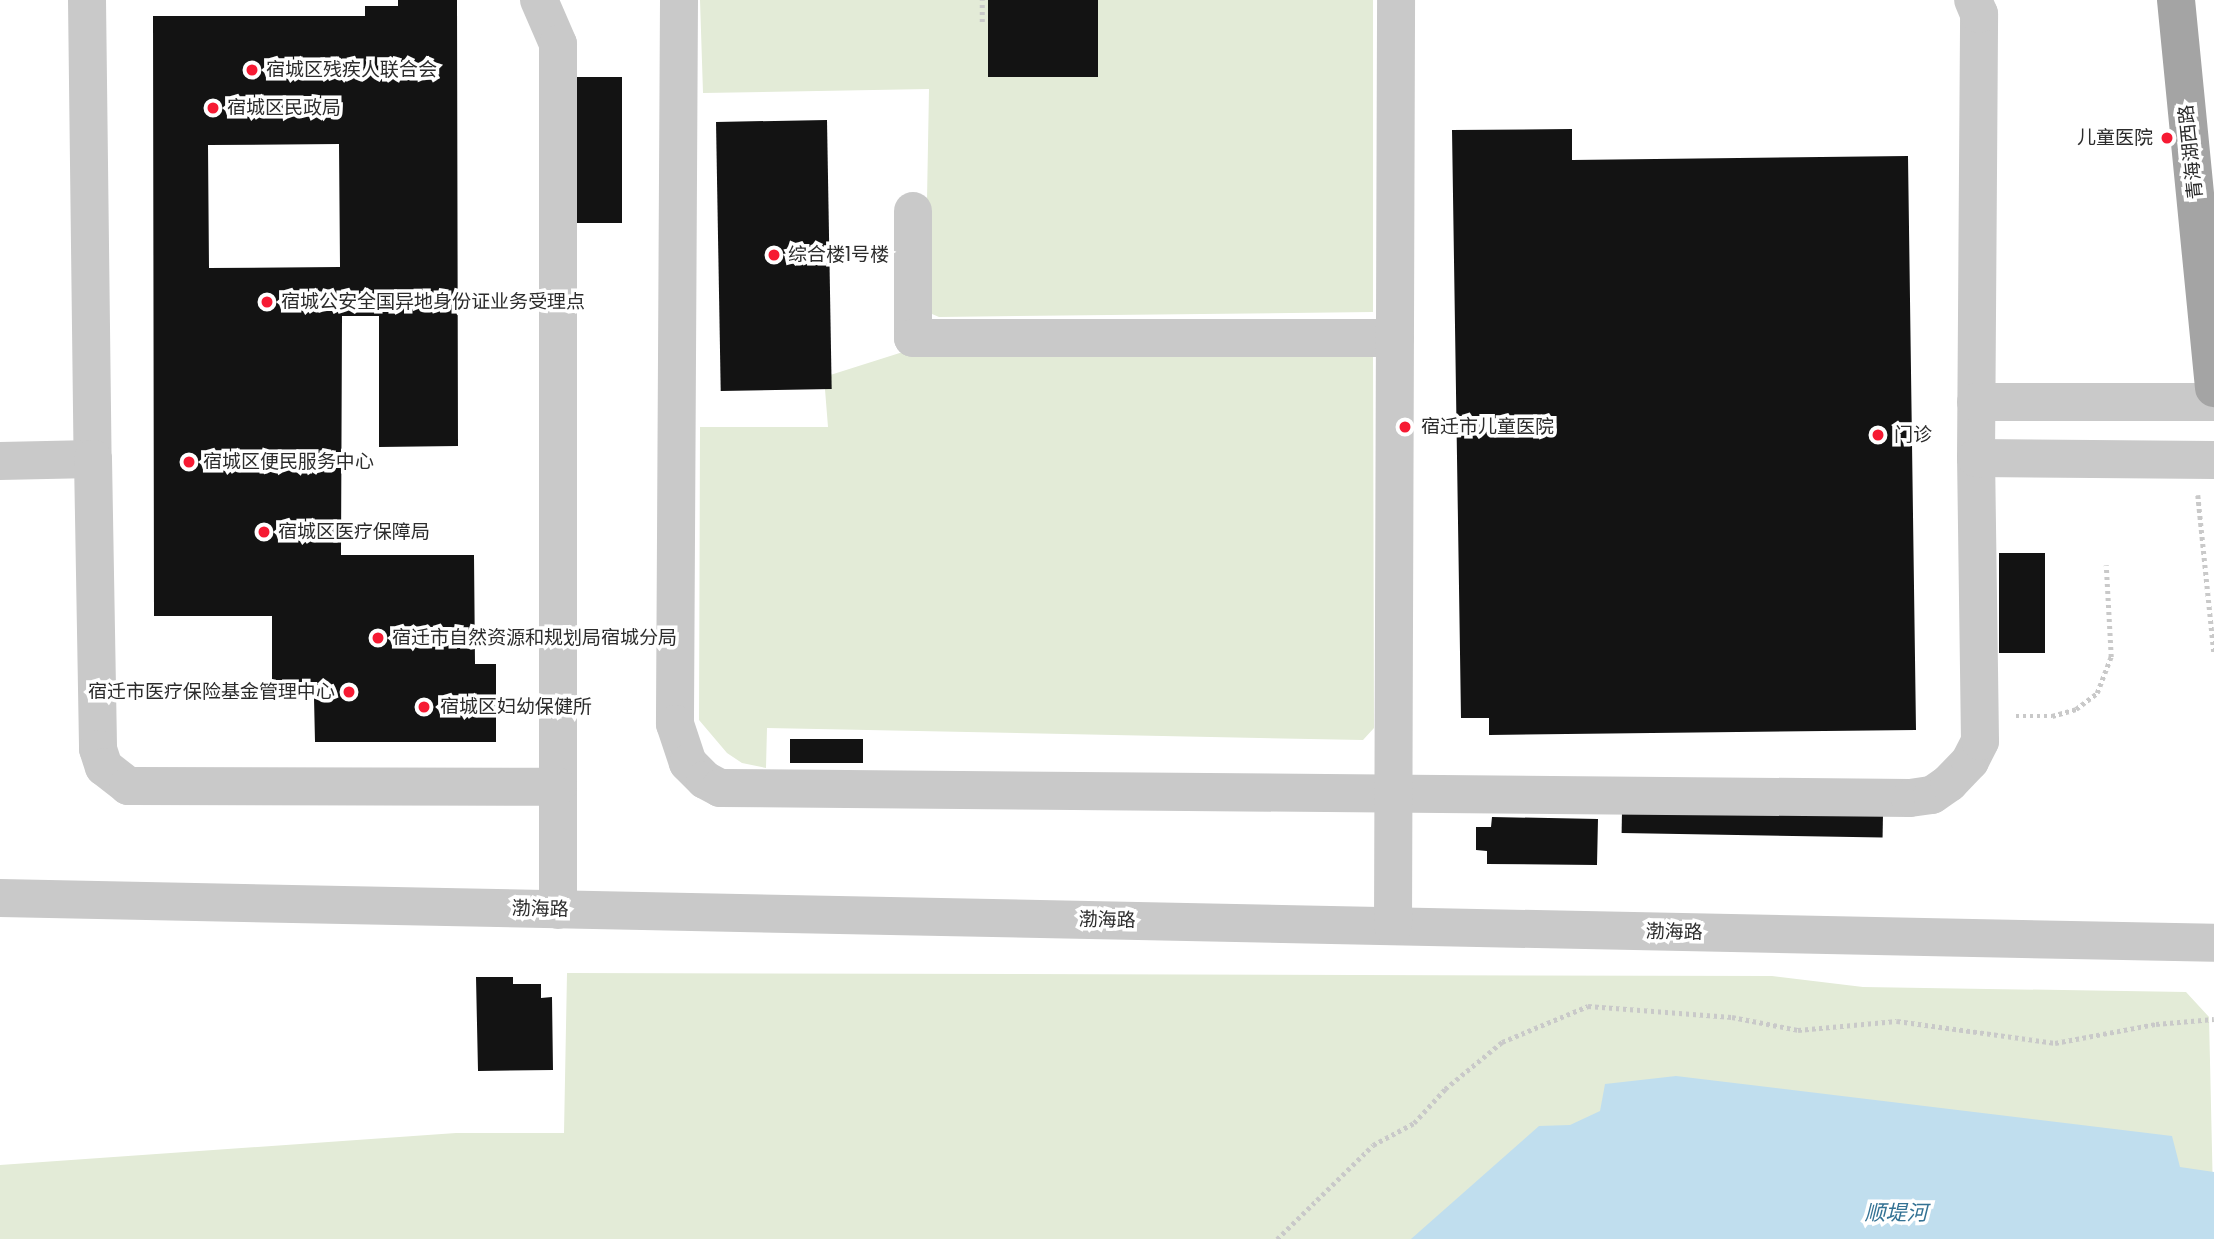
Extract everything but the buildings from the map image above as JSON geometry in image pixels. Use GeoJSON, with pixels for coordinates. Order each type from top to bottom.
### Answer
{"type":"FeatureCollection","features":[{"type":"Feature","properties":{"kind":"main road","name":"青海湖西路"},"geometry":{"type":"LineString","coordinates":[[2176,0],[2214,388]]}},
{"type":"Feature","properties":{"kind":"street"},"geometry":{"type":"LineString","coordinates":[[87,0],[98,749],[113,777],[128,786],[558,788]]}},
{"type":"Feature","properties":{"kind":"street"},"geometry":{"type":"LineString","coordinates":[[539,0],[558,44],[558,909]]}},
{"type":"Feature","properties":{"kind":"street"},"geometry":{"type":"LineString","coordinates":[[679,0],[675,724],[688,763],[720,788],[1910,799],[1932,795],[1970,761],[1980,741],[1976,458],[1979,14],[1973,0]]}},
{"type":"Feature","properties":{"kind":"street"},"geometry":{"type":"LineString","coordinates":[[1393,926],[1396,0]]}},
{"type":"Feature","properties":{"kind":"street"},"geometry":{"type":"LineString","coordinates":[[913,211],[913,338],[1395,338]]}},
{"type":"Feature","properties":{"kind":"street"},"geometry":{"type":"LineString","coordinates":[[1976,402],[2214,402]]}},
{"type":"Feature","properties":{"kind":"street"},"geometry":{"type":"LineString","coordinates":[[1976,458],[2214,460]]}},
{"type":"Feature","properties":{"kind":"street"},"geometry":{"type":"LineString","coordinates":[[0,461],[93,459]]}},
{"type":"Feature","properties":{"kind":"street","name":"渤海路"},"geometry":{"type":"LineString","coordinates":[[0,898],[2214,943]]}},
{"type":"Feature","properties":{"kind":"path"},"geometry":{"type":"LineString","coordinates":[[982,0],[982,22]]}},
{"type":"Feature","properties":{"kind":"path"},"geometry":{"type":"LineString","coordinates":[[1980,717],[2052,716],[2076,709],[2096,693],[2111,657],[2106,565]]}},
{"type":"Feature","properties":{"kind":"path"},"geometry":{"type":"LineString","coordinates":[[1278,1239],[1373,1145],[1414,1123],[1445,1089],[1502,1042],[1588,1006],[1732,1017],[1798,1030],[1897,1021],[2055,1043],[2156,1024],[2214,1019]]}},
{"type":"Feature","properties":{"kind":"green space"},"geometry":{"type":"Polygon","coordinates":[[[700,0],[1373,0],[1373,312],[939,317],[925,311],[929,89],[703,93],[700,0]]]}},
{"type":"Feature","properties":{"kind":"green space"},"geometry":{"type":"Polygon","coordinates":[[[906,351],[1373,352],[1374,728],[1363,740],[767,728],[766,768],[742,763],[727,753],[699,720],[700,427],[828,427],[824,377],[906,351]]]}},
{"type":"Feature","properties":{"kind":"green space"},"geometry":{"type":"Polygon","coordinates":[[[567,973],[1772,976],[1863,987],[2186,992],[2209,1017],[2214,1239],[0,1239],[0,1165],[456,1133],[564,1133],[567,973]]]}},
{"type":"Feature","properties":{"kind":"water","name":"顺堤河"},"geometry":{"type":"Polygon","coordinates":[[[1676,1076],[2172,1136],[2180,1167],[2214,1172],[2214,1239],[1411,1239],[1539,1126],[1570,1125],[1600,1111],[1605,1084],[1676,1076]]]}},
{"type":"Feature","properties":{"kind":"place","name":"宿城区残疾人联合会"},"geometry":{"type":"Point","coordinates":[252,70]}},
{"type":"Feature","properties":{"kind":"place","name":"宿城区民政局"},"geometry":{"type":"Point","coordinates":[213,108]}},
{"type":"Feature","properties":{"kind":"place","name":"儿童医院"},"geometry":{"type":"Point","coordinates":[2167,138]}},
{"type":"Feature","properties":{"kind":"place","name":"综合楼1号楼"},"geometry":{"type":"Point","coordinates":[774,255]}},
{"type":"Feature","properties":{"kind":"place","name":"宿城公安全国异地身份证业务受理点"},"geometry":{"type":"Point","coordinates":[267,302]}},
{"type":"Feature","properties":{"kind":"place","name":"宿迁市儿童医院"},"geometry":{"type":"Point","coordinates":[1405,427]}},
{"type":"Feature","properties":{"kind":"place","name":"门诊"},"geometry":{"type":"Point","coordinates":[1878,435]}},
{"type":"Feature","properties":{"kind":"place","name":"宿城区便民服务中心"},"geometry":{"type":"Point","coordinates":[189,462]}},
{"type":"Feature","properties":{"kind":"place","name":"宿城区医疗保障局"},"geometry":{"type":"Point","coordinates":[264,532]}},
{"type":"Feature","properties":{"kind":"place","name":"宿迁市自然资源和规划局宿城分局"},"geometry":{"type":"Point","coordinates":[378,638]}},
{"type":"Feature","properties":{"kind":"place","name":"宿迁市医疗保险基金管理中心"},"geometry":{"type":"Point","coordinates":[349,692]}},
{"type":"Feature","properties":{"kind":"place","name":"宿城区妇幼保健所"},"geometry":{"type":"Point","coordinates":[424,707]}}]}
